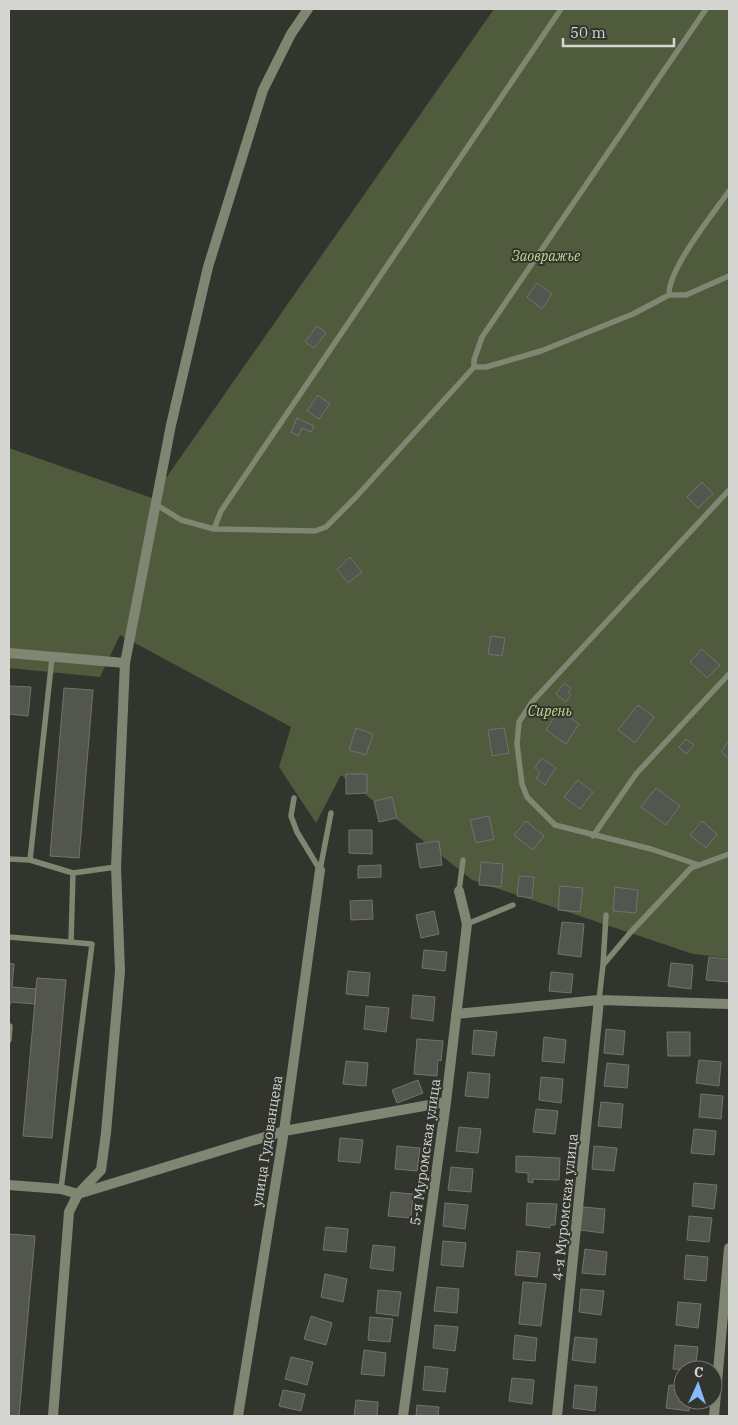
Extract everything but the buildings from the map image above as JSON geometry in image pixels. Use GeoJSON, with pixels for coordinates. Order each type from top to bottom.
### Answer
{"type":"FeatureCollection","features":[{"type":"Feature","properties":{"kind":"street"},"geometry":{"type":"LineString","coordinates":[[52,1416],[69,1212],[78,1194],[101,1170],[106,1133],[120,970],[116,867],[125,663],[173,415],[208,267],[263,90],[291,34],[308,9]]}},
{"type":"Feature","properties":{"kind":"street"},"geometry":{"type":"LineString","coordinates":[[9,653],[125,663]]}},
{"type":"Feature","properties":{"kind":"street","name":"улица Гудованцева"},"geometry":{"type":"LineString","coordinates":[[238,1416],[284,1131],[320,870]]}},
{"type":"Feature","properties":{"kind":"street","name":"5-я Муромская улица"},"geometry":{"type":"LineString","coordinates":[[404,1416],[446,1102],[467,924],[459,891]]}},
{"type":"Feature","properties":{"kind":"street"},"geometry":{"type":"LineString","coordinates":[[456,1014],[599,1000],[729,1004]]}},
{"type":"Feature","properties":{"kind":"street","name":"4-я Муромская улица"},"geometry":{"type":"LineString","coordinates":[[557,1416],[599,1000]]}},
{"type":"Feature","properties":{"kind":"street"},"geometry":{"type":"LineString","coordinates":[[9,1185],[61,1189],[78,1194],[284,1131],[446,1102]]}},
{"type":"Feature","properties":{"kind":"street"},"geometry":{"type":"LineString","coordinates":[[714,1416],[729,1248]]}},
{"type":"Feature","properties":{"kind":"lane"},"geometry":{"type":"LineString","coordinates":[[214,529],[221,511],[561,9]]}},
{"type":"Feature","properties":{"kind":"lane"},"geometry":{"type":"LineString","coordinates":[[157,505],[181,520],[214,529],[315,531],[326,527],[356,497],[474,367],[474,360],[482,337],[706,9]]}},
{"type":"Feature","properties":{"kind":"lane"},"geometry":{"type":"LineString","coordinates":[[669,295],[668,285],[682,260],[729,190]]}},
{"type":"Feature","properties":{"kind":"lane"},"geometry":{"type":"LineString","coordinates":[[474,367],[486,367],[541,351],[633,314],[669,295],[686,295],[729,276]]}},
{"type":"Feature","properties":{"kind":"lane"},"geometry":{"type":"LineString","coordinates":[[699,864],[651,849],[592,836],[555,825],[527,797],[522,784],[517,744],[519,722],[532,702],[729,490]]}},
{"type":"Feature","properties":{"kind":"lane"},"geometry":{"type":"LineString","coordinates":[[30,860],[52,658]]}},
{"type":"Feature","properties":{"kind":"lane"},"geometry":{"type":"LineString","coordinates":[[592,836],[636,774],[729,674]]}},
{"type":"Feature","properties":{"kind":"lane"},"geometry":{"type":"LineString","coordinates":[[294,798],[291,816],[297,832],[320,870]]}},
{"type":"Feature","properties":{"kind":"lane"},"geometry":{"type":"LineString","coordinates":[[320,870],[331,813]]}},
{"type":"Feature","properties":{"kind":"lane"},"geometry":{"type":"LineString","coordinates":[[603,965],[692,868],[729,854]]}},
{"type":"Feature","properties":{"kind":"lane"},"geometry":{"type":"LineString","coordinates":[[9,859],[30,860],[73,873],[116,867]]}},
{"type":"Feature","properties":{"kind":"lane"},"geometry":{"type":"LineString","coordinates":[[459,891],[463,860]]}},
{"type":"Feature","properties":{"kind":"lane"},"geometry":{"type":"LineString","coordinates":[[71,942],[73,873]]}},
{"type":"Feature","properties":{"kind":"lane"},"geometry":{"type":"LineString","coordinates":[[467,924],[513,905]]}},
{"type":"Feature","properties":{"kind":"lane"},"geometry":{"type":"LineString","coordinates":[[599,1000],[606,915]]}},
{"type":"Feature","properties":{"kind":"lane"},"geometry":{"type":"LineString","coordinates":[[9,937],[92,944],[61,1189]]}},
{"type":"Feature","properties":{"kind":"lane"},"geometry":{"type":"LineString","coordinates":[[9,1040],[10,1026]]}},
{"type":"Feature","properties":{"kind":"green space"},"geometry":{"type":"Polygon","coordinates":[[[494,9],[729,9],[729,958],[693,954],[472,880],[341,775],[316,823],[279,767],[291,727],[120,635],[100,677],[9,668],[9,448],[152,498],[494,9]]]}},
{"type":"Feature","properties":{"kind":"park label","name":"Заовражье"},"geometry":{"type":"Point","coordinates":[546,256]}},
{"type":"Feature","properties":{"kind":"park label","name":"Сирень"},"geometry":{"type":"Point","coordinates":[550,711]}}]}
